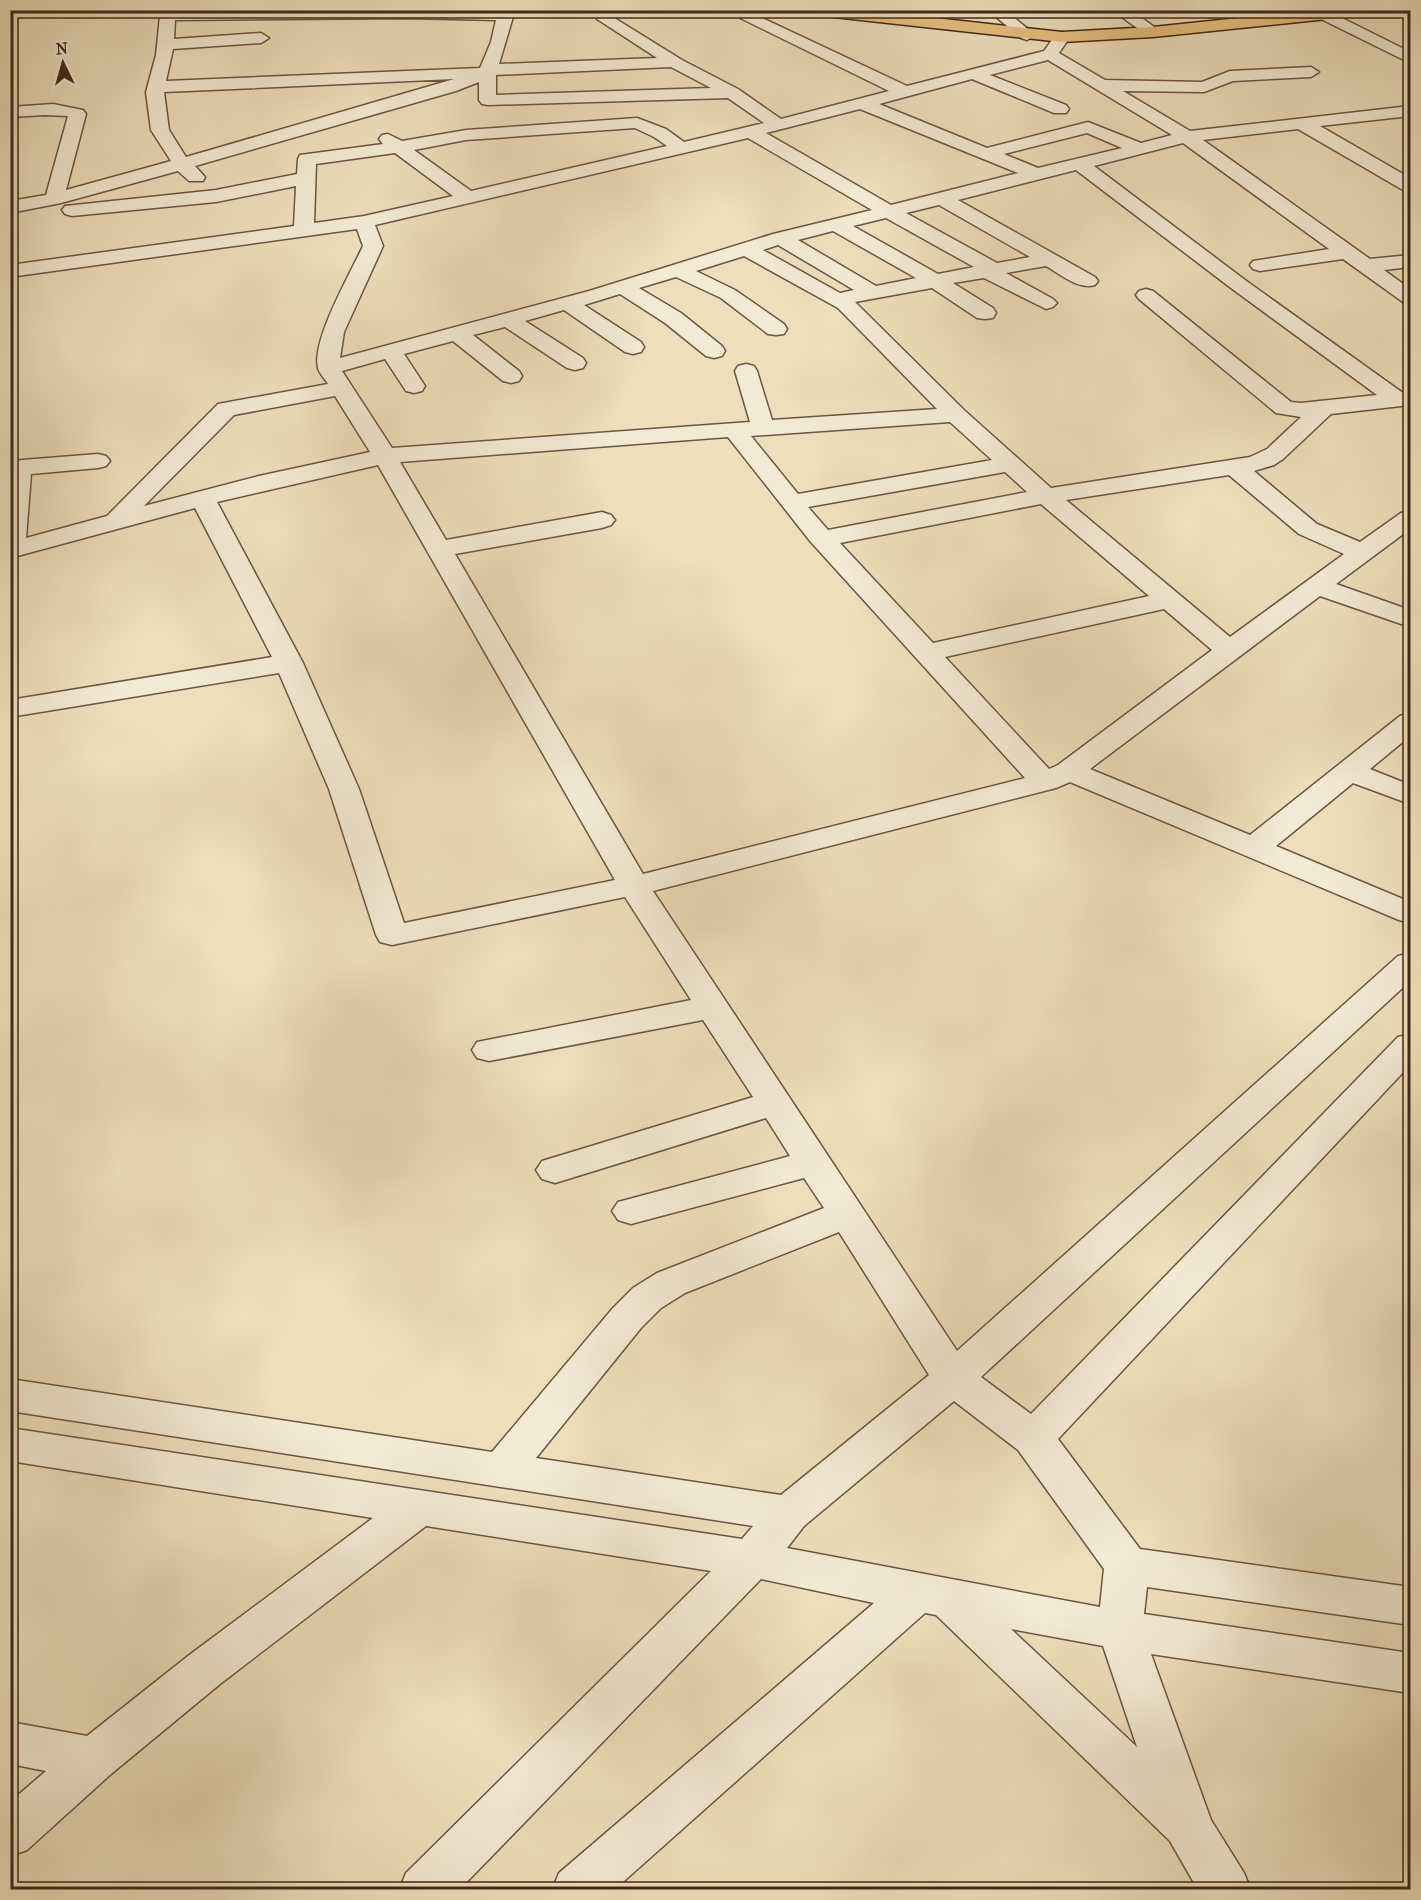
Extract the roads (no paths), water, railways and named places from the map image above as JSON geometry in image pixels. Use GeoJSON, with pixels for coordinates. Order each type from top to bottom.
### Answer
{"type":"FeatureCollection","features":[{"type":"Feature","properties":{"kind":"main road"},"geometry":{"type":"LineString","coordinates":[[815,10],[1062,37],[1152,32],[1366,10]]}},
{"type":"Feature","properties":{"kind":"street"},"geometry":{"type":"LineString","coordinates":[[730,10],[906,92]]}},
{"type":"Feature","properties":{"kind":"street"},"geometry":{"type":"LineString","coordinates":[[912,10],[925,22]]}},
{"type":"Feature","properties":{"kind":"street"},"geometry":{"type":"LineString","coordinates":[[995,10],[1027,34]]}},
{"type":"Feature","properties":{"kind":"street"},"geometry":{"type":"LineString","coordinates":[[1119,10],[1152,32]]}},
{"type":"Feature","properties":{"kind":"street"},"geometry":{"type":"LineString","coordinates":[[242,238],[216,196],[181,163],[160,130],[156,87],[165,45],[165,13],[506,13],[500,42],[487,72],[485,109],[490,134]]}},
{"type":"Feature","properties":{"kind":"street"},"geometry":{"type":"LineString","coordinates":[[1325,15],[1410,58]]}},
{"type":"Feature","properties":{"kind":"street"},"geometry":{"type":"LineString","coordinates":[[603,16],[676,63],[732,93],[777,124]]}},
{"type":"Feature","properties":{"kind":"street"},"geometry":{"type":"LineString","coordinates":[[10,271],[364,222],[752,132],[859,102],[1050,54],[1062,37]]}},
{"type":"Feature","properties":{"kind":"street"},"geometry":{"type":"LineString","coordinates":[[165,45],[261,38]]}},
{"type":"Feature","properties":{"kind":"street"},"geometry":{"type":"LineString","coordinates":[[1050,54],[1186,137],[1410,298]]}},
{"type":"Feature","properties":{"kind":"street"},"geometry":{"type":"LineString","coordinates":[[156,87],[676,63]]}},
{"type":"Feature","properties":{"kind":"street"},"geometry":{"type":"LineString","coordinates":[[10,207],[54,199],[181,163],[285,130],[450,87],[487,72]]}},
{"type":"Feature","properties":{"kind":"street"},"geometry":{"type":"LineString","coordinates":[[1101,85],[1204,87],[1230,76],[1311,72]]}},
{"type":"Feature","properties":{"kind":"street"},"geometry":{"type":"LineString","coordinates":[[974,74],[1060,109]]}},
{"type":"Feature","properties":{"kind":"street"},"geometry":{"type":"LineString","coordinates":[[345,79],[360,111],[374,128],[396,147],[468,198]]}},
{"type":"Feature","properties":{"kind":"street"},"geometry":{"type":"LineString","coordinates":[[265,82],[275,102]]}},
{"type":"Feature","properties":{"kind":"street"},"geometry":{"type":"LineString","coordinates":[[485,109],[732,93]]}},
{"type":"Feature","properties":{"kind":"street"},"geometry":{"type":"LineString","coordinates":[[859,102],[1036,174]]}},
{"type":"Feature","properties":{"kind":"street"},"geometry":{"type":"LineString","coordinates":[[10,112],[55,110],[77,114],[54,199]]}},
{"type":"Feature","properties":{"kind":"street"},"geometry":{"type":"LineString","coordinates":[[115,522],[226,409],[335,378],[391,351],[623,287],[780,238],[1186,137],[1410,111]]}},
{"type":"Feature","properties":{"kind":"street"},"geometry":{"type":"LineString","coordinates":[[10,216],[216,196],[353,155],[466,135],[637,123],[660,133],[681,148]]}},
{"type":"Feature","properties":{"kind":"street"},"geometry":{"type":"LineString","coordinates":[[1301,123],[1410,186]]}},
{"type":"Feature","properties":{"kind":"street"},"geometry":{"type":"LineString","coordinates":[[374,128],[397,124]]}},
{"type":"Feature","properties":{"kind":"street"},"geometry":{"type":"LineString","coordinates":[[984,154],[1088,127],[1141,148]]}},
{"type":"Feature","properties":{"kind":"street"},"geometry":{"type":"LineString","coordinates":[[285,130],[306,169],[304,230]]}},
{"type":"Feature","properties":{"kind":"street"},"geometry":{"type":"LineString","coordinates":[[752,132],[1046,303]]}},
{"type":"Feature","properties":{"kind":"street"},"geometry":{"type":"LineString","coordinates":[[517,133],[546,149]]}},
{"type":"Feature","properties":{"kind":"street"},"geometry":{"type":"LineString","coordinates":[[565,160],[584,171]]}},
{"type":"Feature","properties":{"kind":"street"},"geometry":{"type":"LineString","coordinates":[[1080,164],[1238,284],[1404,400]]}},
{"type":"Feature","properties":{"kind":"street"},"geometry":{"type":"LineString","coordinates":[[939,197],[1088,281]]}},
{"type":"Feature","properties":{"kind":"street"},"geometry":{"type":"LineString","coordinates":[[364,222],[374,246],[333,332],[329,350],[335,378],[385,456],[634,886],[953,1378],[1033,1438],[1127,1566],[1120,1630],[1190,1830],[1226,1890]]}},
{"type":"Feature","properties":{"kind":"street"},"geometry":{"type":"LineString","coordinates":[[834,224],[934,280],[985,313]]}},
{"type":"Feature","properties":{"kind":"street"},"geometry":{"type":"LineString","coordinates":[[780,238],[874,293]]}},
{"type":"Feature","properties":{"kind":"street"},"geometry":{"type":"LineString","coordinates":[[747,249],[839,299],[853,310],[956,415],[1046,496],[1228,650]]}},
{"type":"Feature","properties":{"kind":"street"},"geometry":{"type":"LineString","coordinates":[[1260,265],[1346,253]]}},
{"type":"Feature","properties":{"kind":"street"},"geometry":{"type":"LineString","coordinates":[[839,299],[1049,259]]}},
{"type":"Feature","properties":{"kind":"street"},"geometry":{"type":"LineString","coordinates":[[1365,266],[1410,261]]}},
{"type":"Feature","properties":{"kind":"street"},"geometry":{"type":"LineString","coordinates":[[678,270],[728,294],[776,329]]}},
{"type":"Feature","properties":{"kind":"street"},"geometry":{"type":"LineString","coordinates":[[1389,283],[1410,280]]}},
{"type":"Feature","properties":{"kind":"street"},"geometry":{"type":"LineString","coordinates":[[623,287],[673,318],[714,351]]}},
{"type":"Feature","properties":{"kind":"street"},"geometry":{"type":"LineString","coordinates":[[1146,295],[1284,408],[1301,410],[1404,400]]}},
{"type":"Feature","properties":{"kind":"street"},"geometry":{"type":"LineString","coordinates":[[567,303],[633,347]]}},
{"type":"Feature","properties":{"kind":"street"},"geometry":{"type":"LineString","coordinates":[[508,319],[575,363]]}},
{"type":"Feature","properties":{"kind":"street"},"geometry":{"type":"LineString","coordinates":[[456,333],[511,376]]}},
{"type":"Feature","properties":{"kind":"street"},"geometry":{"type":"LineString","coordinates":[[391,351],[414,386]]}},
{"type":"Feature","properties":{"kind":"street"},"geometry":{"type":"LineString","coordinates":[[746,371],[763,428]]}},
{"type":"Feature","properties":{"kind":"street"},"geometry":{"type":"LineString","coordinates":[[822,539],[1046,496],[1266,460],[1324,408]]}},
{"type":"Feature","properties":{"kind":"street"},"geometry":{"type":"LineString","coordinates":[[98,461],[22,467],[18,472],[11,550],[259,483],[385,456],[956,415]]}},
{"type":"Feature","properties":{"kind":"street"},"geometry":{"type":"LineString","coordinates":[[734,430],[822,539],[926,653],[1057,777],[1254,848],[1410,914]]}},
{"type":"Feature","properties":{"kind":"street"},"geometry":{"type":"LineString","coordinates":[[792,502],[1011,464]]}},
{"type":"Feature","properties":{"kind":"street"},"geometry":{"type":"LineString","coordinates":[[1234,467],[1308,529],[1363,553]]}},
{"type":"Feature","properties":{"kind":"street"},"geometry":{"type":"LineString","coordinates":[[202,498],[289,663],[344,789],[392,935],[634,886],[1057,777],[1410,518]]}},
{"type":"Feature","properties":{"kind":"street"},"geometry":{"type":"LineString","coordinates":[[439,549],[602,520]]}},
{"type":"Feature","properties":{"kind":"street"},"geometry":{"type":"LineString","coordinates":[[1316,586],[1410,619]]}},
{"type":"Feature","properties":{"kind":"street"},"geometry":{"type":"LineString","coordinates":[[926,653],[1170,600]]}},
{"type":"Feature","properties":{"kind":"street"},"geometry":{"type":"LineString","coordinates":[[10,708],[289,663]]}},
{"type":"Feature","properties":{"kind":"street"},"geometry":{"type":"LineString","coordinates":[[1254,848],[1410,722]]}},
{"type":"Feature","properties":{"kind":"street"},"geometry":{"type":"LineString","coordinates":[[1348,771],[1410,795]]}},
{"type":"Feature","properties":{"kind":"street"},"geometry":{"type":"LineString","coordinates":[[424,1890],[752,1559],[789,1514],[953,1378],[1410,964]]}},
{"type":"Feature","properties":{"kind":"street"},"geometry":{"type":"LineString","coordinates":[[489,1050],[712,1007]]}},
{"type":"Feature","properties":{"kind":"street"},"geometry":{"type":"LineString","coordinates":[[1033,1438],[1410,1045]]}},
{"type":"Feature","properties":{"kind":"street"},"geometry":{"type":"LineString","coordinates":[[555,1170],[775,1103]]}},
{"type":"Feature","properties":{"kind":"street"},"geometry":{"type":"LineString","coordinates":[[631,1210],[814,1163]]}},
{"type":"Feature","properties":{"kind":"street"},"geometry":{"type":"LineString","coordinates":[[502,1470],[627,1318],[647,1298],[671,1283],[847,1214]]}},
{"type":"Feature","properties":{"kind":"street"},"geometry":{"type":"LineString","coordinates":[[10,1395],[789,1514]]}},
{"type":"Feature","properties":{"kind":"street"},"geometry":{"type":"LineString","coordinates":[[10,1443],[752,1559],[933,1596],[1120,1630],[1410,1673]]}},
{"type":"Feature","properties":{"kind":"street"},"geometry":{"type":"LineString","coordinates":[[10,1834],[94,1759],[204,1670],[419,1507]]}},
{"type":"Feature","properties":{"kind":"street"},"geometry":{"type":"LineString","coordinates":[[1127,1566],[1410,1606]]}},
{"type":"Feature","properties":{"kind":"street"},"geometry":{"type":"LineString","coordinates":[[933,1596],[1190,1830]]}},
{"type":"Feature","properties":{"kind":"street"},"geometry":{"type":"LineString","coordinates":[[577,1890],[933,1596]]}},
{"type":"Feature","properties":{"kind":"street"},"geometry":{"type":"LineString","coordinates":[[10,1743],[94,1759]]}}]}
